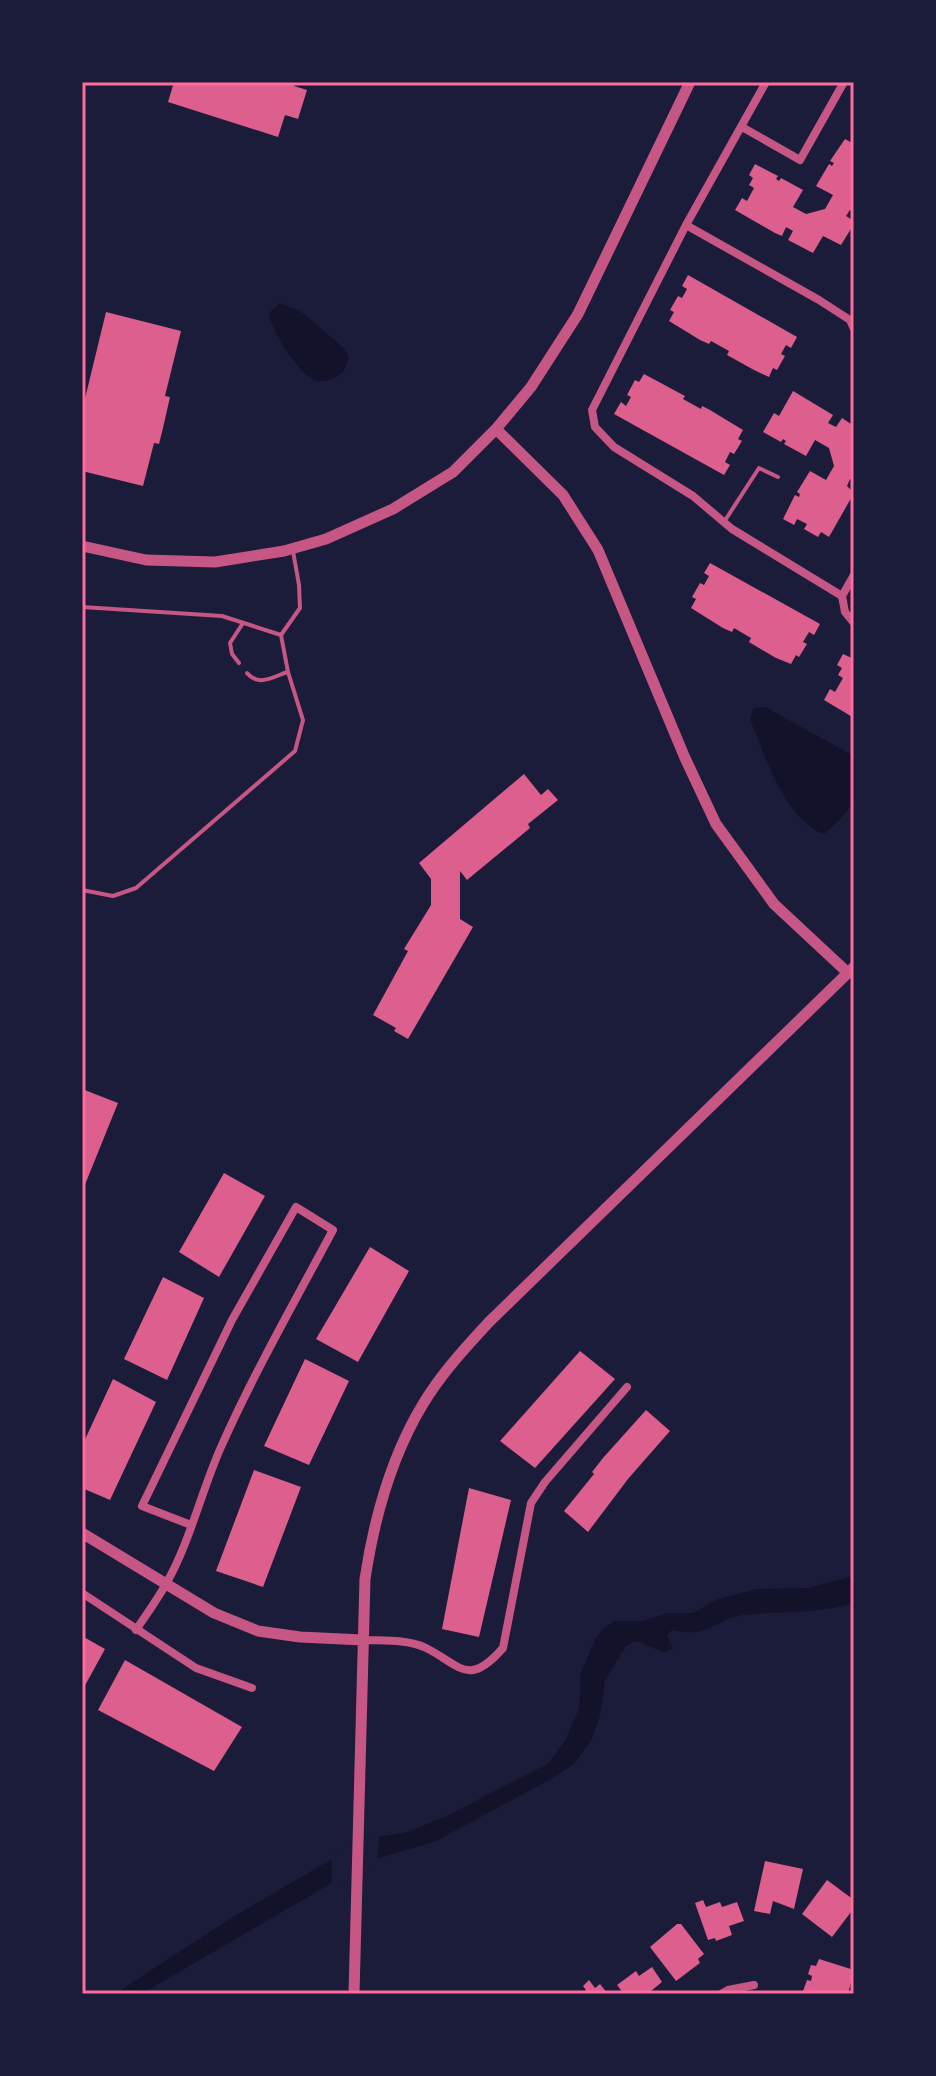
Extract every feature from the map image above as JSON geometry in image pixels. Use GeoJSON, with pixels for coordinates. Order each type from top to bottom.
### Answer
{"type":"FeatureCollection","features":[{"type":"Feature","properties":{"kind":"street"},"geometry":{"type":"LineString","coordinates":[[82,546],[146,560],[215,562],[292,549],[326,539],[393,509],[453,472],[496,429],[531,387],[578,314],[690,82]]}},
{"type":"Feature","properties":{"kind":"street"},"geometry":{"type":"LineString","coordinates":[[766,82],[686,225],[592,410],[595,427],[614,447],[693,496],[724,522],[842,596]]}},
{"type":"Feature","properties":{"kind":"street"},"geometry":{"type":"LineString","coordinates":[[742,127],[800,160],[844,82]]}},
{"type":"Feature","properties":{"kind":"street"},"geometry":{"type":"LineString","coordinates":[[686,225],[819,300],[850,320],[854,329]]}},
{"type":"Feature","properties":{"kind":"street"},"geometry":{"type":"LineString","coordinates":[[354,1994],[365,1579],[389,1477],[423,1404],[460,1354],[489,1322],[852,973],[774,904],[716,824],[598,550],[563,495],[496,429]]}},
{"type":"Feature","properties":{"kind":"street"},"geometry":{"type":"LineString","coordinates":[[854,575],[842,596],[845,612],[854,623]]}},
{"type":"Feature","properties":{"kind":"street"},"geometry":{"type":"LineString","coordinates":[[136,1630],[167,1583],[191,1525],[221,1448],[268,1350],[333,1230],[296,1207],[232,1320],[142,1506],[191,1525]]}},
{"type":"Feature","properties":{"kind":"street"},"geometry":{"type":"LineString","coordinates":[[82,1533],[214,1613],[258,1631],[300,1637],[404,1641],[425,1648],[457,1669],[475,1669],[490,1663],[503,1648],[531,1503],[545,1482],[627,1387]]}},
{"type":"Feature","properties":{"kind":"street"},"geometry":{"type":"LineString","coordinates":[[82,1593],[196,1668],[252,1688]]}},
{"type":"Feature","properties":{"kind":"street"},"geometry":{"type":"LineString","coordinates":[[721,1994],[754,1985]]}},
{"type":"Feature","properties":{"kind":"lane"},"geometry":{"type":"LineString","coordinates":[[724,522],[759,468],[778,477]]}},
{"type":"Feature","properties":{"kind":"lane"},"geometry":{"type":"LineString","coordinates":[[82,890],[113,896],[136,888],[295,751],[303,720],[288,672],[281,635],[300,608],[292,549]]}},
{"type":"Feature","properties":{"kind":"lane"},"geometry":{"type":"LineString","coordinates":[[82,607],[222,616],[281,635]]}},
{"type":"Feature","properties":{"kind":"lane"},"geometry":{"type":"LineString","coordinates":[[239,663],[232,654],[230,643],[243,623]]}},
{"type":"Feature","properties":{"kind":"lane"},"geometry":{"type":"LineString","coordinates":[[247,673],[252,679],[262,682],[288,672]]}},
{"type":"Feature","properties":{"kind":"shaded area"},"geometry":{"type":"Polygon","coordinates":[[[280,303],[300,311],[345,349],[349,358],[343,372],[322,382],[300,369],[271,321],[269,313],[280,303]]]}},
{"type":"Feature","properties":{"kind":"shaded area"},"geometry":{"type":"Polygon","coordinates":[[[765,707],[854,756],[854,792],[849,808],[824,834],[810,827],[798,815],[778,785],[750,719],[754,708],[765,707]]]}},
{"type":"Feature","properties":{"kind":"shaded area"},"geometry":{"type":"Polygon","coordinates":[[[854,1576],[854,1603],[813,1611],[743,1615],[695,1632],[672,1630],[667,1635],[673,1648],[664,1653],[641,1642],[626,1646],[605,1680],[600,1716],[591,1740],[574,1764],[436,1841],[361,1866],[141,1994],[115,1994],[228,1920],[366,1839],[408,1832],[447,1816],[549,1763],[566,1739],[579,1709],[581,1672],[596,1638],[615,1621],[643,1621],[667,1613],[693,1613],[718,1599],[757,1589],[808,1588],[854,1576]]]}},
{"type":"Feature","properties":{"kind":"pier"},"geometry":{"type":"Polygon","coordinates":[[[379,1834],[378,1863],[331,1887],[332,1853],[365,1835],[379,1834]]]}},
{"type":"Feature","properties":{"kind":"building"},"geometry":{"type":"Polygon","coordinates":[[[174,82],[296,82],[294,86],[307,90],[298,119],[285,115],[278,137],[168,102],[174,82]]]}},
{"type":"Feature","properties":{"kind":"building"},"geometry":{"type":"Polygon","coordinates":[[[845,139],[854,144],[854,212],[850,210],[846,216],[854,224],[841,245],[823,236],[813,253],[788,240],[793,231],[786,227],[782,236],[735,210],[742,198],[747,201],[754,188],[749,185],[753,178],[749,175],[755,164],[778,176],[776,179],[779,181],[781,178],[803,190],[793,207],[806,214],[825,209],[833,195],[816,186],[829,164],[832,166],[834,163],[830,161],[845,139]]]}},
{"type":"Feature","properties":{"kind":"building"},"geometry":{"type":"Polygon","coordinates":[[[688,275],[797,337],[791,348],[786,345],[781,354],[785,356],[769,377],[727,355],[729,351],[711,341],[709,344],[700,340],[669,321],[674,312],[670,310],[678,296],[682,298],[687,289],[682,286],[688,275]]]}},
{"type":"Feature","properties":{"kind":"building"},"geometry":{"type":"Polygon","coordinates":[[[106,312],[181,331],[165,396],[170,397],[163,428],[159,444],[154,443],[143,486],[82,471],[82,411],[106,312]]]}},
{"type":"Feature","properties":{"kind":"building"},"geometry":{"type":"Polygon","coordinates":[[[644,374],[685,396],[683,399],[701,409],[702,406],[710,410],[743,430],[738,439],[742,441],[734,454],[730,452],[725,462],[730,465],[724,475],[614,414],[621,402],[626,406],[631,397],[627,395],[635,380],[639,382],[644,374]]]}},
{"type":"Feature","properties":{"kind":"building"},"geometry":{"type":"Polygon","coordinates":[[[793,391],[833,415],[828,423],[836,427],[842,418],[854,426],[854,481],[850,479],[847,486],[854,493],[829,537],[821,532],[818,537],[804,529],[807,524],[797,519],[794,525],[783,519],[795,495],[799,497],[797,492],[810,471],[826,480],[834,466],[829,448],[815,440],[806,456],[784,444],[786,441],[783,439],[781,442],[763,432],[774,413],[779,416],[793,391]]]}},
{"type":"Feature","properties":{"kind":"building"},"geometry":{"type":"Polygon","coordinates":[[[710,563],[820,624],[814,635],[809,632],[803,642],[807,644],[791,664],[749,642],[751,638],[734,628],[732,632],[723,628],[691,608],[696,599],[692,597],[700,583],[704,585],[709,576],[704,573],[710,563]]]}},
{"type":"Feature","properties":{"kind":"building"},"geometry":{"type":"Polygon","coordinates":[[[843,654],[854,659],[854,718],[824,700],[830,689],[835,692],[843,678],[838,675],[842,668],[837,665],[843,654]]]}},
{"type":"Feature","properties":{"kind":"building"},"geometry":{"type":"Polygon","coordinates":[[[524,774],[541,795],[548,789],[558,800],[528,824],[530,828],[467,880],[460,871],[460,919],[473,927],[408,1039],[373,1015],[408,951],[404,949],[431,905],[431,879],[419,863],[524,774]]]}},
{"type":"Feature","properties":{"kind":"building"},"geometry":{"type":"Polygon","coordinates":[[[82,1089],[118,1103],[82,1192],[82,1089]]]}},
{"type":"Feature","properties":{"kind":"building"},"geometry":{"type":"Polygon","coordinates":[[[224,1173],[265,1196],[219,1277],[179,1252],[224,1173]]]}},
{"type":"Feature","properties":{"kind":"building"},"geometry":{"type":"Polygon","coordinates":[[[370,1247],[409,1271],[358,1362],[316,1339],[370,1247]]]}},
{"type":"Feature","properties":{"kind":"building"},"geometry":{"type":"Polygon","coordinates":[[[163,1277],[204,1298],[167,1380],[124,1359],[163,1277]]]}},
{"type":"Feature","properties":{"kind":"building"},"geometry":{"type":"Polygon","coordinates":[[[580,1351],[615,1379],[535,1468],[500,1441],[580,1351]]]}},
{"type":"Feature","properties":{"kind":"building"},"geometry":{"type":"Polygon","coordinates":[[[305,1359],[349,1381],[309,1465],[264,1446],[305,1359]]]}},
{"type":"Feature","properties":{"kind":"building"},"geometry":{"type":"Polygon","coordinates":[[[113,1379],[156,1402],[110,1500],[82,1488],[82,1446],[113,1379]]]}},
{"type":"Feature","properties":{"kind":"building"},"geometry":{"type":"Polygon","coordinates":[[[646,1410],[670,1431],[588,1532],[564,1511],[603,1458],[646,1410]]]}},
{"type":"Feature","properties":{"kind":"building"},"geometry":{"type":"Polygon","coordinates":[[[254,1470],[301,1487],[263,1587],[216,1571],[254,1470]]]}},
{"type":"Feature","properties":{"kind":"building"},"geometry":{"type":"Polygon","coordinates":[[[469,1488],[511,1500],[479,1637],[442,1629],[469,1488]]]}},
{"type":"Feature","properties":{"kind":"building"},"geometry":{"type":"Polygon","coordinates":[[[82,1636],[105,1649],[82,1691],[82,1636]]]}},
{"type":"Feature","properties":{"kind":"building"},"geometry":{"type":"Polygon","coordinates":[[[125,1660],[242,1727],[214,1771],[98,1710],[125,1660]]]}},
{"type":"Feature","properties":{"kind":"building"},"geometry":{"type":"Polygon","coordinates":[[[765,1861],[803,1869],[794,1909],[773,1901],[770,1914],[754,1911],[765,1861]]]}},
{"type":"Feature","properties":{"kind":"building"},"geometry":{"type":"Polygon","coordinates":[[[827,1880],[854,1900],[854,1908],[832,1937],[802,1914],[827,1880]]]}},
{"type":"Feature","properties":{"kind":"building"},"geometry":{"type":"Polygon","coordinates":[[[703,1900],[706,1907],[720,1902],[722,1907],[737,1902],[744,1921],[729,1926],[732,1935],[716,1941],[715,1938],[708,1940],[695,1903],[703,1900]]]}},
{"type":"Feature","properties":{"kind":"building"},"geometry":{"type":"Polygon","coordinates":[[[681,1924],[704,1954],[698,1959],[700,1963],[676,1981],[650,1947],[681,1924]]]}},
{"type":"Feature","properties":{"kind":"building"},"geometry":{"type":"Polygon","coordinates":[[[819,1959],[854,1970],[848,1994],[802,1994],[807,1980],[811,1981],[812,1976],[808,1974],[811,1965],[816,1966],[819,1959]]]}},
{"type":"Feature","properties":{"kind":"building"},"geometry":{"type":"Polygon","coordinates":[[[652,1967],[662,1982],[651,1991],[653,1994],[624,1994],[617,1985],[636,1971],[639,1976],[652,1967]]]}},
{"type":"Feature","properties":{"kind":"building"},"geometry":{"type":"Polygon","coordinates":[[[589,1980],[595,1988],[600,1984],[608,1994],[581,1994],[589,1980]]]}}]}
